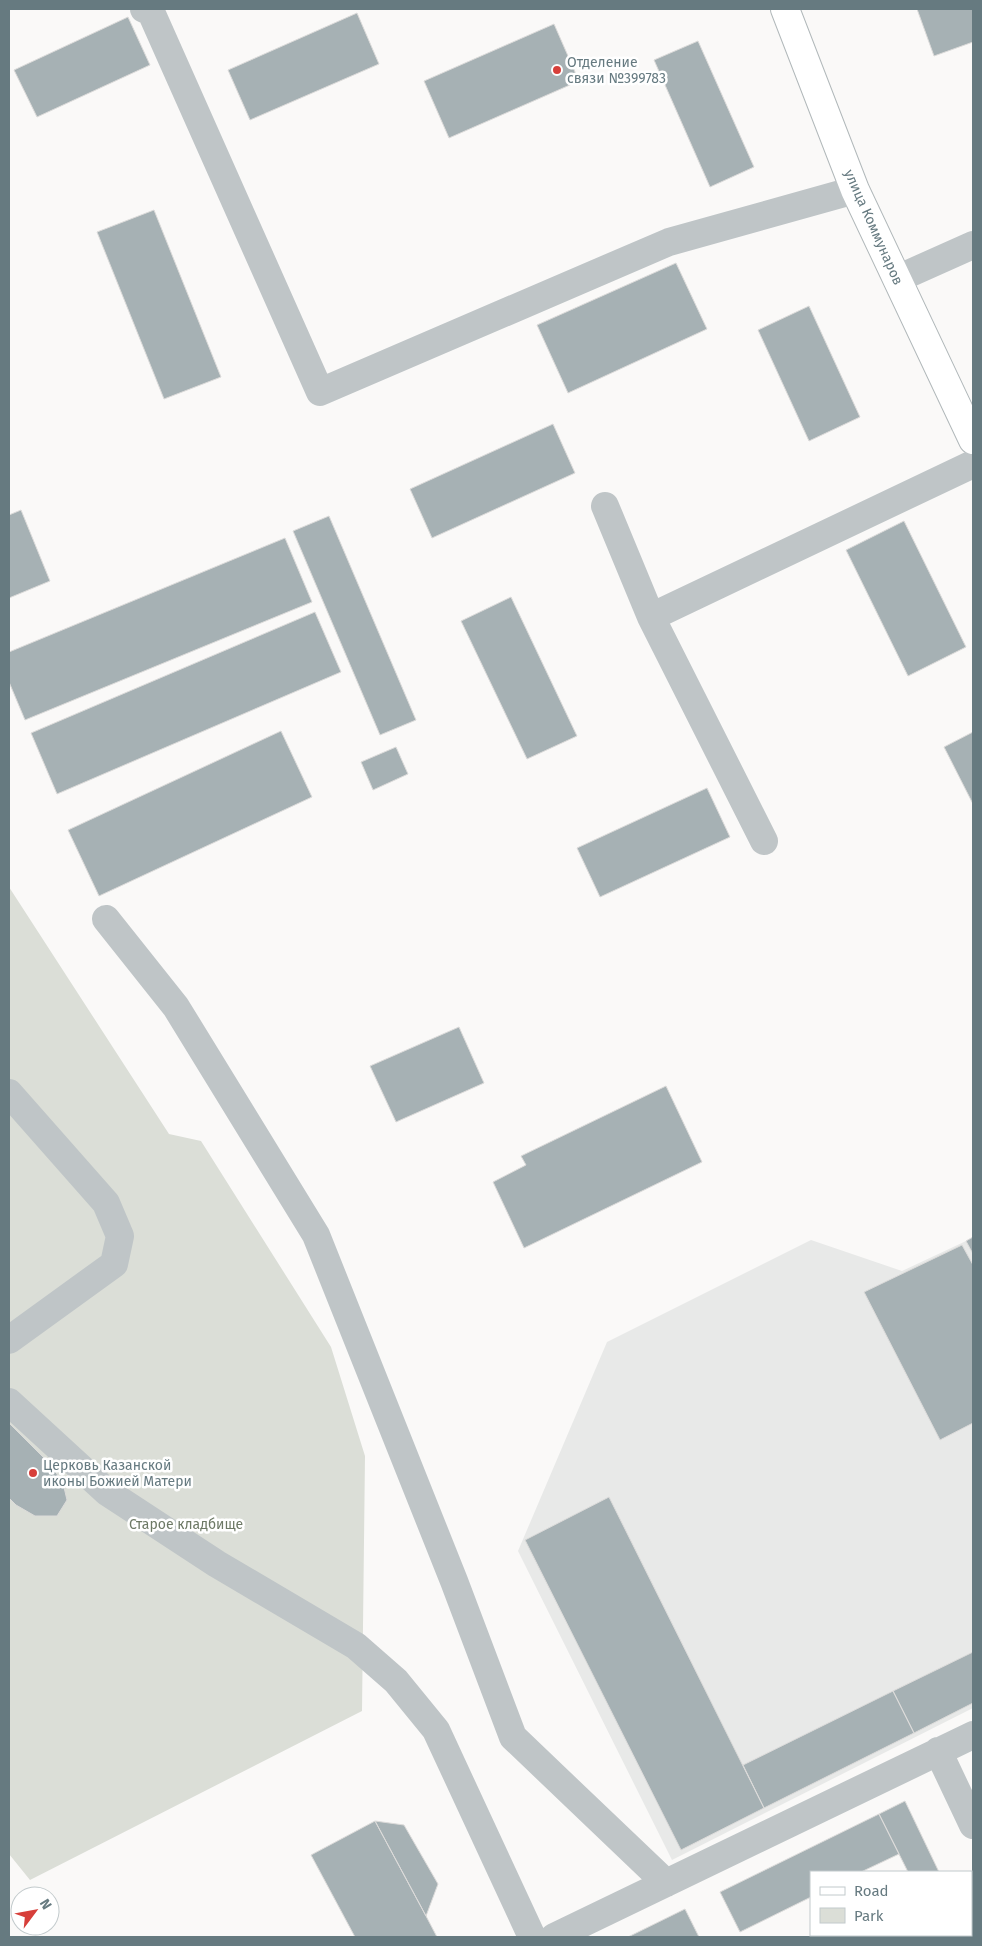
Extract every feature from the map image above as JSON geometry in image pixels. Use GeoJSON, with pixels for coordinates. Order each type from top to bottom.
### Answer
{"type":"FeatureCollection","features":[{"type":"Feature","properties":{"kind":"main road","name":"улица Коммунаров"},"geometry":{"type":"LineString","coordinates":[[786,9],[855,190],[973,440]]}},
{"type":"Feature","properties":{"kind":"street"},"geometry":{"type":"LineString","coordinates":[[144,9],[151,12],[320,392],[669,242],[855,190]]}},
{"type":"Feature","properties":{"kind":"street"},"geometry":{"type":"LineString","coordinates":[[897,279],[973,245]]}},
{"type":"Feature","properties":{"kind":"street"},"geometry":{"type":"LineString","coordinates":[[650,617],[973,464]]}},
{"type":"Feature","properties":{"kind":"street"},"geometry":{"type":"LineString","coordinates":[[605,506],[650,617],[764,841]]}},
{"type":"Feature","properties":{"kind":"street"},"geometry":{"type":"LineString","coordinates":[[106,919],[176,1007],[316,1235],[454,1581],[513,1737],[666,1882]]}},
{"type":"Feature","properties":{"kind":"street"},"geometry":{"type":"LineString","coordinates":[[9,1093],[106,1203],[120,1236],[114,1264],[9,1340]]}},
{"type":"Feature","properties":{"kind":"street"},"geometry":{"type":"LineString","coordinates":[[9,1402],[107,1492],[217,1564],[356,1646],[396,1681],[436,1730],[532,1937]]}},
{"type":"Feature","properties":{"kind":"street"},"geometry":{"type":"LineString","coordinates":[[554,1937],[973,1735]]}},
{"type":"Feature","properties":{"kind":"street"},"geometry":{"type":"LineString","coordinates":[[938,1751],[973,1825]]}},
{"type":"Feature","properties":{"kind":"shaded area"},"geometry":{"type":"Polygon","coordinates":[[[811,1240],[902,1271],[966,1241],[973,1254],[973,1708],[672,1860],[518,1551],[607,1342],[811,1240]]]}},
{"type":"Feature","properties":{"kind":"green space","name":"Старое кладбище"},"geometry":{"type":"Polygon","coordinates":[[[9,887],[169,1134],[201,1141],[331,1347],[365,1456],[362,1711],[30,1880],[9,1854],[9,887]]]}},
{"type":"Feature","properties":{"kind":"building"},"geometry":{"type":"Polygon","coordinates":[[[917,9],[973,9],[973,42],[934,56],[917,9]]]}},
{"type":"Feature","properties":{"kind":"building"},"geometry":{"type":"Polygon","coordinates":[[[357,13],[379,64],[250,120],[228,70],[357,13]]]}},
{"type":"Feature","properties":{"kind":"building"},"geometry":{"type":"Polygon","coordinates":[[[128,17],[150,65],[37,117],[14,70],[128,17]]]}},
{"type":"Feature","properties":{"kind":"building"},"geometry":{"type":"Polygon","coordinates":[[[554,24],[579,81],[449,138],[424,81],[554,24]]]}},
{"type":"Feature","properties":{"kind":"building"},"geometry":{"type":"Polygon","coordinates":[[[698,41],[754,167],[710,187],[654,60],[698,41]]]}},
{"type":"Feature","properties":{"kind":"building"},"geometry":{"type":"Polygon","coordinates":[[[154,210],[221,377],[164,399],[97,232],[154,210]]]}},
{"type":"Feature","properties":{"kind":"building"},"geometry":{"type":"Polygon","coordinates":[[[676,263],[707,329],[568,393],[537,325],[676,263]]]}},
{"type":"Feature","properties":{"kind":"building"},"geometry":{"type":"Polygon","coordinates":[[[809,306],[860,417],[809,441],[758,330],[809,306]]]}},
{"type":"Feature","properties":{"kind":"building"},"geometry":{"type":"Polygon","coordinates":[[[553,424],[575,473],[432,538],[410,489],[553,424]]]}},
{"type":"Feature","properties":{"kind":"building"},"geometry":{"type":"Polygon","coordinates":[[[21,510],[50,581],[9,598],[9,515],[21,510]]]}},
{"type":"Feature","properties":{"kind":"building"},"geometry":{"type":"Polygon","coordinates":[[[329,516],[416,720],[380,735],[293,531],[329,516]]]}},
{"type":"Feature","properties":{"kind":"building"},"geometry":{"type":"Polygon","coordinates":[[[904,521],[966,647],[908,676],[846,550],[904,521]]]}},
{"type":"Feature","properties":{"kind":"building"},"geometry":{"type":"Polygon","coordinates":[[[285,538],[312,602],[25,720],[9,682],[9,652],[285,538]]]}},
{"type":"Feature","properties":{"kind":"building"},"geometry":{"type":"Polygon","coordinates":[[[511,597],[577,736],[527,759],[461,621],[511,597]]]}},
{"type":"Feature","properties":{"kind":"building"},"geometry":{"type":"Polygon","coordinates":[[[315,612],[341,672],[57,794],[31,733],[315,612]]]}},
{"type":"Feature","properties":{"kind":"building"},"geometry":{"type":"Polygon","coordinates":[[[281,731],[312,797],[99,896],[68,830],[281,731]]]}},
{"type":"Feature","properties":{"kind":"building"},"geometry":{"type":"Polygon","coordinates":[[[973,732],[973,804],[944,747],[973,732]]]}},
{"type":"Feature","properties":{"kind":"building"},"geometry":{"type":"Polygon","coordinates":[[[396,747],[408,774],[373,790],[361,762],[396,747]]]}},
{"type":"Feature","properties":{"kind":"building"},"geometry":{"type":"Polygon","coordinates":[[[707,788],[730,837],[600,897],[577,848],[707,788]]]}},
{"type":"Feature","properties":{"kind":"building"},"geometry":{"type":"Polygon","coordinates":[[[459,1027],[484,1083],[396,1122],[370,1066],[459,1027]]]}},
{"type":"Feature","properties":{"kind":"building"},"geometry":{"type":"Polygon","coordinates":[[[666,1086],[702,1162],[524,1248],[493,1182],[526,1165],[521,1156],[666,1086]]]}},
{"type":"Feature","properties":{"kind":"building"},"geometry":{"type":"Polygon","coordinates":[[[973,1237],[973,1254],[966,1241],[973,1237]]]}},
{"type":"Feature","properties":{"kind":"building"},"geometry":{"type":"Polygon","coordinates":[[[962,1245],[973,1265],[973,1423],[940,1440],[864,1292],[962,1245]]]}},
{"type":"Feature","properties":{"kind":"building","name":"Церковь Казанской иконы Божией Матери"},"geometry":{"type":"Polygon","coordinates":[[[9,1423],[50,1464],[63,1483],[67,1500],[57,1516],[35,1516],[16,1505],[9,1498],[9,1423]]]}},
{"type":"Feature","properties":{"kind":"building"},"geometry":{"type":"Polygon","coordinates":[[[609,1497],[764,1808],[681,1850],[525,1540],[609,1497]]]}},
{"type":"Feature","properties":{"kind":"building"},"geometry":{"type":"Polygon","coordinates":[[[973,1652],[973,1703],[914,1733],[893,1691],[973,1652]]]}},
{"type":"Feature","properties":{"kind":"building"},"geometry":{"type":"Polygon","coordinates":[[[893,1691],[914,1733],[764,1808],[743,1765],[893,1691]]]}},
{"type":"Feature","properties":{"kind":"building"},"geometry":{"type":"Polygon","coordinates":[[[905,1801],[939,1871],[908,1871],[879,1814],[905,1801]]]}},
{"type":"Feature","properties":{"kind":"building"},"geometry":{"type":"Polygon","coordinates":[[[879,1814],[899,1854],[863,1871],[810,1871],[810,1897],[740,1932],[720,1892],[879,1814]]]}},
{"type":"Feature","properties":{"kind":"building"},"geometry":{"type":"Polygon","coordinates":[[[375,1821],[404,1825],[438,1884],[426,1916],[375,1821]]]}},
{"type":"Feature","properties":{"kind":"building"},"geometry":{"type":"Polygon","coordinates":[[[375,1821],[437,1937],[355,1937],[311,1855],[375,1821]]]}},
{"type":"Feature","properties":{"kind":"building"},"geometry":{"type":"Polygon","coordinates":[[[685,1909],[699,1937],[628,1937],[685,1909]]]}},
{"type":"Feature","properties":{"kind":"building"},"geometry":{"type":"Polygon","coordinates":[[[870,1936],[933,1937],[871,1937],[870,1936]]]}},
{"type":"Feature","properties":{"kind":"place","name":"Отделение связи №399783"},"geometry":{"type":"Point","coordinates":[557,70]}},
{"type":"Feature","properties":{"kind":"place","name":"Церковь Казанской иконы Божией Матери"},"geometry":{"type":"Point","coordinates":[33,1473]}}]}
